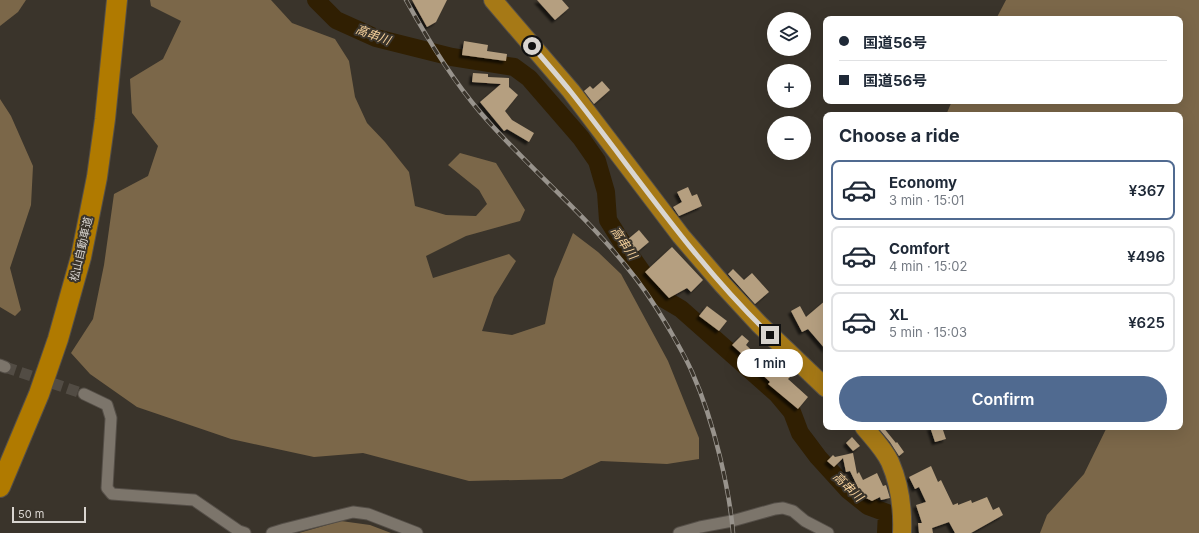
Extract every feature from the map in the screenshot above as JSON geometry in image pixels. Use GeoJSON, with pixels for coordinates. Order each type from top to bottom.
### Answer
{"type":"FeatureCollection","features":[{"type":"Feature","properties":{"kind":"highway","name":"松山自動車道"},"geometry":{"type":"LineString","coordinates":[[0,487],[42,387],[58,339],[81,256],[97,177],[105,119],[117,0]]}},
{"type":"Feature","properties":{"kind":"highway"},"geometry":{"type":"LineString","coordinates":[[493,0],[570,91],[681,236],[712,273],[759,324],[823,385]]}},
{"type":"Feature","properties":{"kind":"highway"},"geometry":{"type":"LineString","coordinates":[[867,430],[875,439],[890,462],[897,482],[902,503],[902,533]]}},
{"type":"Feature","properties":{"kind":"street"},"geometry":{"type":"LineString","coordinates":[[84,394],[107,405],[112,418],[107,488],[112,494],[194,500],[239,531],[245,533]]}},
{"type":"Feature","properties":{"kind":"street"},"geometry":{"type":"LineString","coordinates":[[679,533],[784,508],[793,510],[805,521],[828,533]]}},
{"type":"Feature","properties":{"kind":"street"},"geometry":{"type":"LineString","coordinates":[[272,533],[353,512],[368,514],[417,533]]}},
{"type":"Feature","properties":{"kind":"shaded area"},"geometry":{"type":"Polygon","coordinates":[[[0,0],[26,0],[18,12],[0,26],[0,0]]]}},
{"type":"Feature","properties":{"kind":"shaded area"},"geometry":{"type":"Polygon","coordinates":[[[150,0],[271,0],[292,23],[335,39],[349,61],[355,97],[367,123],[385,142],[409,172],[415,206],[446,215],[476,216],[487,204],[479,190],[448,165],[460,153],[496,163],[525,210],[520,221],[466,236],[426,256],[433,278],[509,254],[516,261],[494,297],[482,331],[512,335],[545,324],[554,279],[573,233],[598,252],[621,274],[668,361],[699,438],[699,459],[667,464],[601,461],[562,479],[469,481],[363,453],[314,457],[231,439],[137,407],[90,374],[71,353],[93,319],[104,265],[114,194],[148,176],[158,146],[132,113],[130,79],[163,59],[181,21],[151,6],[150,0]]]}},
{"type":"Feature","properties":{"kind":"shaded area"},"geometry":{"type":"Polygon","coordinates":[[[1006,0],[1199,0],[1199,533],[1040,533],[1047,515],[1084,474],[1106,430],[1183,430],[1183,112],[947,112],[951,104],[1183,104],[1183,16],[998,16],[1006,0]]]}},
{"type":"Feature","properties":{"kind":"shaded area"},"geometry":{"type":"Polygon","coordinates":[[[0,99],[11,116],[33,166],[31,205],[10,268],[21,310],[15,316],[0,307],[0,99]]]}},
{"type":"Feature","properties":{"kind":"shaded area"},"geometry":{"type":"Polygon","coordinates":[[[341,521],[370,525],[391,533],[299,533],[341,521]]]}},
{"type":"Feature","properties":{"kind":"building"},"geometry":{"type":"Polygon","coordinates":[[[412,0],[447,0],[436,22],[427,27],[412,0]]]}},
{"type":"Feature","properties":{"kind":"building"},"geometry":{"type":"Polygon","coordinates":[[[537,0],[562,0],[569,8],[555,20],[537,0]]]}},
{"type":"Feature","properties":{"kind":"building"},"geometry":{"type":"Polygon","coordinates":[[[464,41],[488,45],[487,51],[507,54],[506,61],[462,55],[464,41]]]}},
{"type":"Feature","properties":{"kind":"building"},"geometry":{"type":"Polygon","coordinates":[[[473,73],[488,74],[488,77],[509,78],[509,87],[518,95],[505,111],[512,120],[534,133],[529,142],[507,129],[504,131],[480,102],[501,84],[472,82],[473,73]]]}},
{"type":"Feature","properties":{"kind":"building"},"geometry":{"type":"Polygon","coordinates":[[[602,81],[610,90],[594,104],[584,91],[590,86],[593,89],[602,81]]]}},
{"type":"Feature","properties":{"kind":"building"},"geometry":{"type":"Polygon","coordinates":[[[688,187],[692,196],[697,194],[702,206],[679,216],[673,207],[682,202],[677,192],[688,187]]]}},
{"type":"Feature","properties":{"kind":"building"},"geometry":{"type":"Polygon","coordinates":[[[639,230],[649,242],[637,252],[627,240],[639,230]]]}},
{"type":"Feature","properties":{"kind":"building"},"geometry":{"type":"Polygon","coordinates":[[[672,247],[703,280],[691,292],[687,288],[669,298],[645,272],[672,247]]]}},
{"type":"Feature","properties":{"kind":"building"},"geometry":{"type":"Polygon","coordinates":[[[733,269],[744,280],[752,273],[769,292],[755,304],[728,274],[733,269]]]}},
{"type":"Feature","properties":{"kind":"building"},"geometry":{"type":"Polygon","coordinates":[[[823,303],[823,346],[808,329],[802,332],[791,311],[800,306],[806,317],[823,303]]]}},
{"type":"Feature","properties":{"kind":"building"},"geometry":{"type":"Polygon","coordinates":[[[707,306],[727,321],[719,331],[699,316],[707,306]]]}},
{"type":"Feature","properties":{"kind":"building"},"geometry":{"type":"Polygon","coordinates":[[[742,335],[749,341],[746,345],[777,374],[781,369],[790,377],[788,379],[808,397],[798,409],[768,384],[770,382],[732,345],[742,335]]]}},
{"type":"Feature","properties":{"kind":"building"},"geometry":{"type":"Polygon","coordinates":[[[880,430],[885,430],[904,452],[899,456],[880,430]]]}},
{"type":"Feature","properties":{"kind":"building"},"geometry":{"type":"Polygon","coordinates":[[[931,430],[943,430],[946,439],[935,442],[931,430]]]}},
{"type":"Feature","properties":{"kind":"building"},"geometry":{"type":"Polygon","coordinates":[[[852,437],[860,446],[853,451],[846,443],[852,437]]]}},
{"type":"Feature","properties":{"kind":"building"},"geometry":{"type":"Polygon","coordinates":[[[853,453],[857,474],[859,472],[863,480],[877,473],[883,486],[886,485],[890,498],[881,500],[880,497],[872,501],[862,496],[850,471],[846,472],[843,458],[834,467],[827,461],[833,455],[835,457],[853,453]]]}},
{"type":"Feature","properties":{"kind":"building"},"geometry":{"type":"Polygon","coordinates":[[[931,466],[938,482],[941,480],[953,505],[958,503],[958,505],[971,500],[972,503],[987,497],[993,510],[999,507],[1003,515],[971,533],[955,533],[949,522],[932,528],[933,533],[919,533],[918,523],[922,523],[916,505],[926,502],[919,487],[915,489],[909,477],[931,466]]]}},
{"type":"Feature","properties":{"kind":"waterway","name":"高串川"},"geometry":{"type":"LineString","coordinates":[[316,0],[336,20],[376,38],[452,57],[514,67],[529,78],[581,138],[597,161],[606,192],[608,220],[628,252],[659,296],[681,309],[777,394],[792,412],[800,433],[818,457],[848,490],[868,506],[887,513],[886,533]]}},
{"type":"Feature","properties":{"kind":"tunnel"},"geometry":{"type":"LineString","coordinates":[[5,367],[84,394]]}},
{"type":"Feature","properties":{"kind":"railway"},"geometry":{"type":"LineString","coordinates":[[406,0],[440,58],[469,99],[516,151],[573,207],[609,246],[637,280],[663,319],[689,366],[708,414],[730,504],[733,533]]}},
{"type":"Feature","properties":{"kind":"route"},"geometry":{"type":"LineString","coordinates":[[532,46],[570,91],[681,236],[723,285],[770,335]]}}]}
